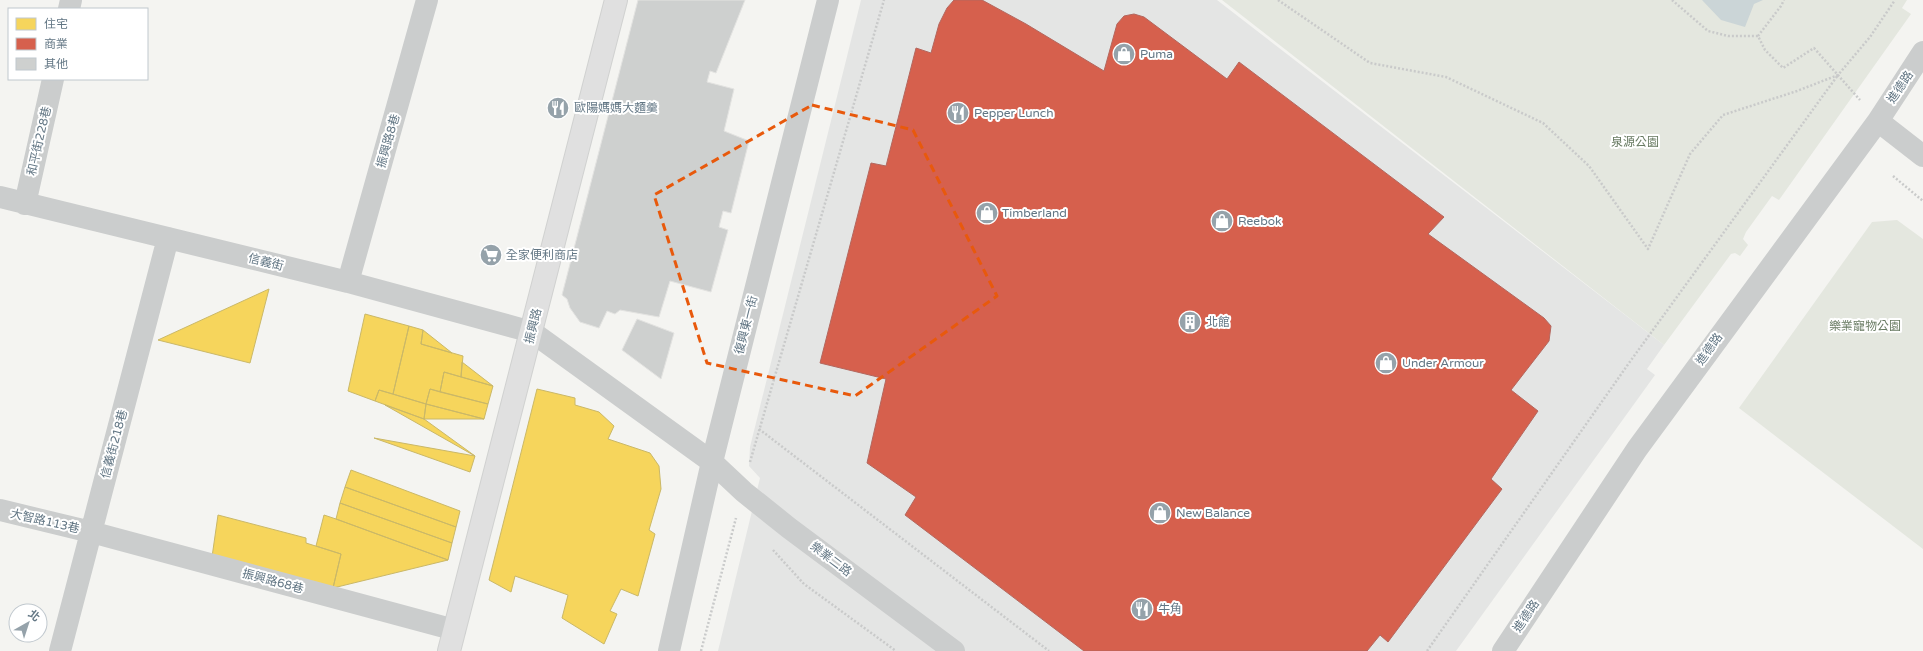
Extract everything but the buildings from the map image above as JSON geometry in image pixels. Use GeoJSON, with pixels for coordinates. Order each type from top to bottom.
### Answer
{"type":"FeatureCollection","features":[{"type":"Feature","properties":{"kind":"main road","name":"振興路"},"geometry":{"type":"LineString","coordinates":[[449,651],[616,0]]}},
{"type":"Feature","properties":{"kind":"street","name":"振興路8巷"},"geometry":{"type":"LineString","coordinates":[[348,282],[427,0]]}},
{"type":"Feature","properties":{"kind":"street","name":"復興東一街"},"geometry":{"type":"LineString","coordinates":[[669,651],[712,462],[828,0]]}},
{"type":"Feature","properties":{"kind":"street","name":"進德路"},"geometry":{"type":"LineString","coordinates":[[1503,651],[1637,449],[1878,121],[1923,52]]}},
{"type":"Feature","properties":{"kind":"street","name":"和平街228巷"},"geometry":{"type":"LineString","coordinates":[[25,204],[54,80]]}},
{"type":"Feature","properties":{"kind":"street"},"geometry":{"type":"LineString","coordinates":[[1878,121],[1923,156]]}},
{"type":"Feature","properties":{"kind":"street","name":"信義街"},"geometry":{"type":"LineString","coordinates":[[0,197],[348,282],[532,332]]}},
{"type":"Feature","properties":{"kind":"street","name":"信義街218巷"},"geometry":{"type":"LineString","coordinates":[[60,651],[168,238]]}},
{"type":"Feature","properties":{"kind":"street","name":"樂業二路"},"geometry":{"type":"LineString","coordinates":[[532,332],[712,462],[744,492],[954,651]]}},
{"type":"Feature","properties":{"kind":"street","name":"大智路113巷"},"geometry":{"type":"LineString","coordinates":[[0,510],[91,532]]}},
{"type":"Feature","properties":{"kind":"street","name":"振興路68巷"},"geometry":{"type":"LineString","coordinates":[[91,532],[455,630]]}},
{"type":"Feature","properties":{"kind":"path"},"geometry":{"type":"LineString","coordinates":[[702,651],[759,429],[884,0]]}},
{"type":"Feature","properties":{"kind":"path"},"geometry":{"type":"LineString","coordinates":[[1278,0],[1370,63],[1446,77],[1543,123],[1589,166],[1648,249],[1690,154],[1724,115],[1797,91],[1838,75]]}},
{"type":"Feature","properties":{"kind":"path"},"geometry":{"type":"LineString","coordinates":[[1672,0],[1708,31],[1728,36],[1758,36]]}},
{"type":"Feature","properties":{"kind":"path"},"geometry":{"type":"LineString","coordinates":[[1758,36],[1784,0]]}},
{"type":"Feature","properties":{"kind":"path"},"geometry":{"type":"LineString","coordinates":[[1427,651],[1629,363],[1838,75],[1870,36],[1895,0]]}},
{"type":"Feature","properties":{"kind":"path"},"geometry":{"type":"LineString","coordinates":[[1758,36],[1765,50],[1782,68],[1814,48],[1878,121]]}},
{"type":"Feature","properties":{"kind":"path"},"geometry":{"type":"LineString","coordinates":[[1894,176],[1923,201]]}},
{"type":"Feature","properties":{"kind":"path"},"geometry":{"type":"LineString","coordinates":[[759,429],[1049,651]]}},
{"type":"Feature","properties":{"kind":"path"},"geometry":{"type":"LineString","coordinates":[[768,545],[804,584],[896,651]]}},
{"type":"Feature","properties":{"kind":"highlighted area"},"geometry":{"type":"Polygon","coordinates":[[[812,105],[913,130],[997,296],[855,396],[707,363],[654,195],[812,105]]]}},
{"type":"Feature","properties":{"kind":"shaded area","name":"北館"},"geometry":{"type":"Polygon","coordinates":[[[861,0],[1217,0],[1664,345],[1647,369],[1655,375],[1456,651],[718,651],[760,478],[749,466],[750,447],[861,0]]]}},
{"type":"Feature","properties":{"kind":"shaded area"},"geometry":{"type":"Polygon","coordinates":[[[1702,0],[1763,0],[1754,4],[1745,27],[1721,20],[1702,0]]]}},
{"type":"Feature","properties":{"kind":"green space","name":"泉源公園"},"geometry":{"type":"Polygon","coordinates":[[[1222,0],[1907,0],[1902,8],[1911,14],[1779,200],[1772,196],[1746,232],[1743,239],[1748,245],[1740,256],[1735,253],[1731,254],[1664,345],[1222,0]]]}},
{"type":"Feature","properties":{"kind":"green space","name":"樂業寵物公園"},"geometry":{"type":"Polygon","coordinates":[[[1897,220],[1923,239],[1923,549],[1739,408],[1872,222],[1897,220]]]}},
{"type":"Feature","properties":{"kind":"place","name":"Puma"},"geometry":{"type":"Point","coordinates":[1124,54]}},
{"type":"Feature","properties":{"kind":"place","name":"歐陽媽媽大麵羹"},"geometry":{"type":"Point","coordinates":[558,108]}},
{"type":"Feature","properties":{"kind":"place","name":"Pepper Lunch"},"geometry":{"type":"Point","coordinates":[958,113]}},
{"type":"Feature","properties":{"kind":"place","name":"Timberland"},"geometry":{"type":"Point","coordinates":[987,213]}},
{"type":"Feature","properties":{"kind":"place","name":"Reebok"},"geometry":{"type":"Point","coordinates":[1222,221]}},
{"type":"Feature","properties":{"kind":"place","name":"全家便利商店"},"geometry":{"type":"Point","coordinates":[491,255]}},
{"type":"Feature","properties":{"kind":"place","name":"北館"},"geometry":{"type":"Point","coordinates":[1190,322]}},
{"type":"Feature","properties":{"kind":"place","name":"Under Armour"},"geometry":{"type":"Point","coordinates":[1386,363]}},
{"type":"Feature","properties":{"kind":"place","name":"New Balance"},"geometry":{"type":"Point","coordinates":[1160,513]}},
{"type":"Feature","properties":{"kind":"place","name":"牛角"},"geometry":{"type":"Point","coordinates":[1142,609]}}]}
